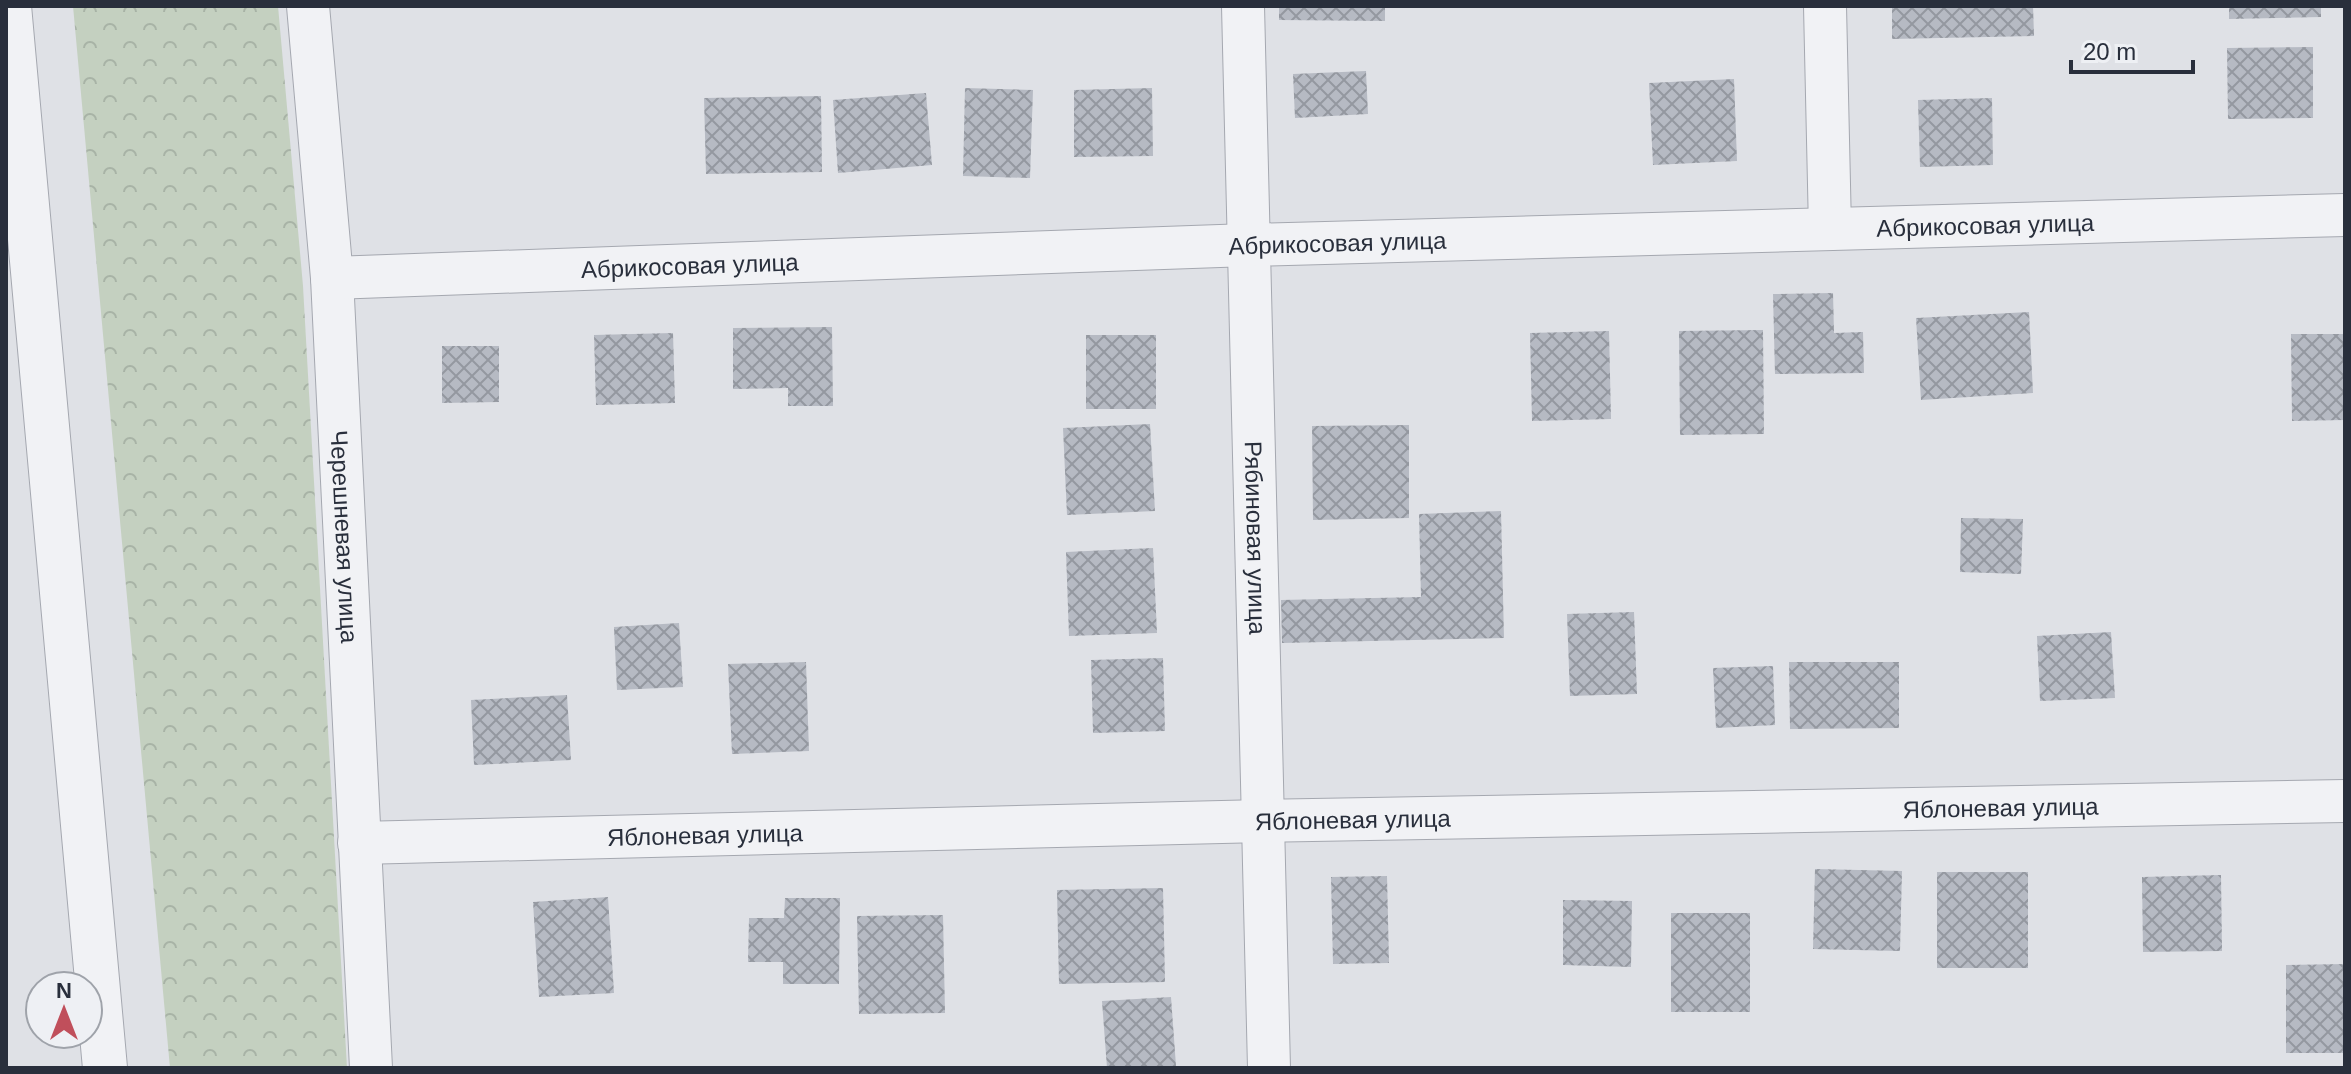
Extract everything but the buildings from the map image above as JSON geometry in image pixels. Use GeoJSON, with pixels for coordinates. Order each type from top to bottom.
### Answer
{"type":"FeatureCollection","features":[{"type":"Feature","properties":{"kind":"street"},"geometry":{"type":"LineString","coordinates":[[9,6],[105,1068]]}},
{"type":"Feature","properties":{"kind":"street","name":"Черешневая улица"},"geometry":{"type":"LineString","coordinates":[[308,6],[332,278],[371,1068]]}},
{"type":"Feature","properties":{"kind":"street","name":"Рябиновая улица"},"geometry":{"type":"LineString","coordinates":[[1243,6],[1269,1068]]}},
{"type":"Feature","properties":{"kind":"street"},"geometry":{"type":"LineString","coordinates":[[1825,6],[1830,229]]}},
{"type":"Feature","properties":{"kind":"street","name":"Абрикосовая улица"},"geometry":{"type":"LineString","coordinates":[[332,278],[1248,245],[2345,215]]}},
{"type":"Feature","properties":{"kind":"street","name":"Яблоневая улица"},"geometry":{"type":"LineString","coordinates":[[359,843],[1263,821],[2345,801]]}},
{"type":"Feature","properties":{"kind":"green space"},"geometry":{"type":"Polygon","coordinates":[[[73,6],[278,6],[303,286],[347,1068],[170,1068],[73,6]]]}}]}
